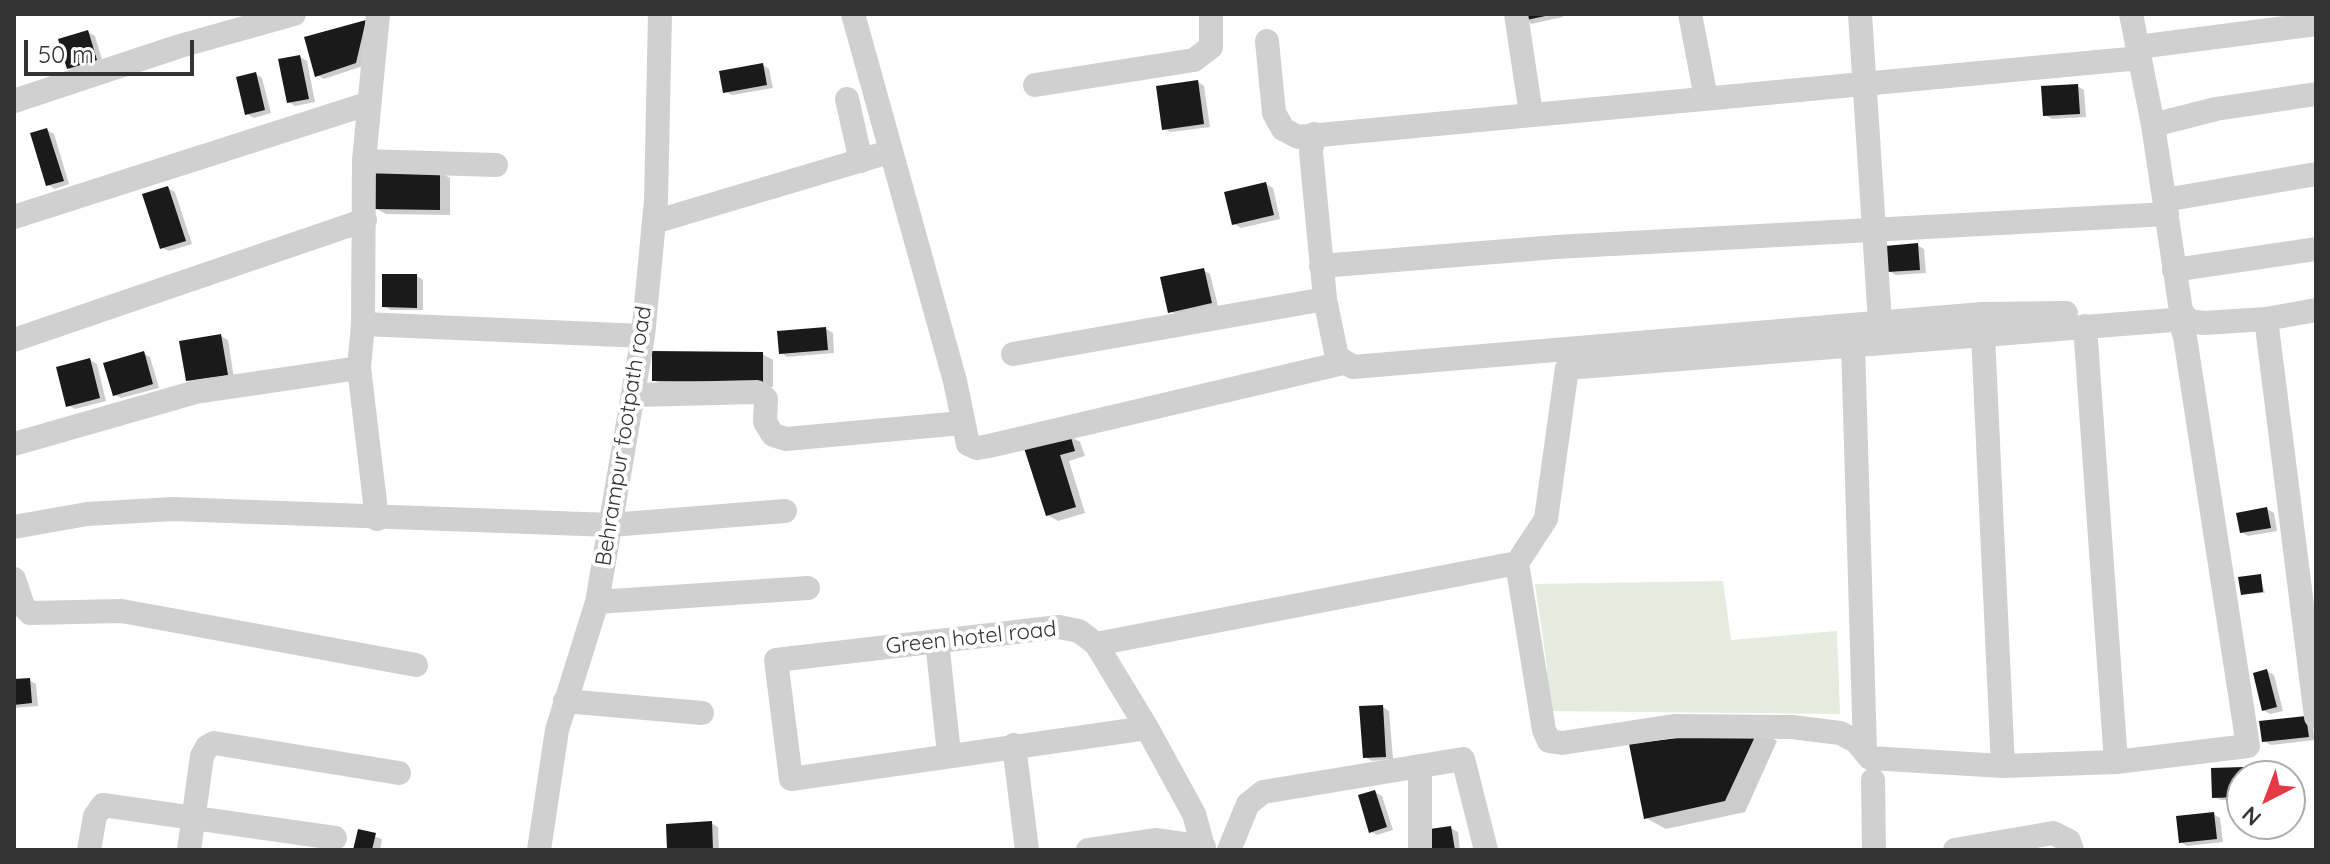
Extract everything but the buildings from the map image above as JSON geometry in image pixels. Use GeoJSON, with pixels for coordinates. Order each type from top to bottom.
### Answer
{"type":"FeatureCollection","features":[{"type":"Feature","properties":{"kind":"street"},"geometry":{"type":"LineString","coordinates":[[14,101],[180,46],[294,14]]}},
{"type":"Feature","properties":{"kind":"street"},"geometry":{"type":"LineString","coordinates":[[377,519],[359,368],[363,324],[367,104],[378,14]]}},
{"type":"Feature","properties":{"kind":"street","name":"Behrampur footpath road"},"geometry":{"type":"LineString","coordinates":[[539,850],[557,730],[597,602],[643,336],[654,222],[660,14]]}},
{"type":"Feature","properties":{"kind":"street"},"geometry":{"type":"LineString","coordinates":[[853,14],[955,381],[962,423],[968,444],[977,448],[1343,363],[1361,368],[1398,366],[1982,314],[2181,311]]}},
{"type":"Feature","properties":{"kind":"street"},"geometry":{"type":"LineString","coordinates":[[1035,85],[1194,60],[1211,47],[1211,14]]}},
{"type":"Feature","properties":{"kind":"street"},"geometry":{"type":"LineString","coordinates":[[1516,14],[1531,114]]}},
{"type":"Feature","properties":{"kind":"street"},"geometry":{"type":"LineString","coordinates":[[1697,14],[1706,98]]}},
{"type":"Feature","properties":{"kind":"street"},"geometry":{"type":"LineString","coordinates":[[1860,14],[1880,322]]}},
{"type":"Feature","properties":{"kind":"street"},"geometry":{"type":"LineString","coordinates":[[2131,14],[2153,125],[2181,311],[2189,321],[2204,323],[2266,319],[2316,310]]}},
{"type":"Feature","properties":{"kind":"street"},"geometry":{"type":"LineString","coordinates":[[1267,41],[1278,121],[1290,134],[1298,137],[1865,84],[2139,53],[2226,24],[2316,24]]}},
{"type":"Feature","properties":{"kind":"street"},"geometry":{"type":"LineString","coordinates":[[2153,125],[2216,109],[2316,94]]}},
{"type":"Feature","properties":{"kind":"street"},"geometry":{"type":"LineString","coordinates":[[847,99],[861,161]]}},
{"type":"Feature","properties":{"kind":"street"},"geometry":{"type":"LineString","coordinates":[[14,217],[367,104]]}},
{"type":"Feature","properties":{"kind":"street"},"geometry":{"type":"LineString","coordinates":[[1314,134],[1311,152],[1325,299],[1334,349],[1343,363]]}},
{"type":"Feature","properties":{"kind":"street"},"geometry":{"type":"LineString","coordinates":[[654,222],[889,152]]}},
{"type":"Feature","properties":{"kind":"street"},"geometry":{"type":"LineString","coordinates":[[364,161],[496,165]]}},
{"type":"Feature","properties":{"kind":"street"},"geometry":{"type":"LineString","coordinates":[[1321,266],[1556,247],[1874,230],[2166,207],[2316,174]]}},
{"type":"Feature","properties":{"kind":"street"},"geometry":{"type":"LineString","coordinates":[[14,340],[365,220]]}},
{"type":"Feature","properties":{"kind":"street"},"geometry":{"type":"LineString","coordinates":[[2174,270],[2316,249]]}},
{"type":"Feature","properties":{"kind":"street"},"geometry":{"type":"LineString","coordinates":[[1013,354],[1325,299]]}},
{"type":"Feature","properties":{"kind":"street"},"geometry":{"type":"LineString","coordinates":[[2266,319],[2316,717]]}},
{"type":"Feature","properties":{"kind":"street"},"geometry":{"type":"LineString","coordinates":[[1853,345],[1865,749],[1870,758],[2003,766],[2116,762],[2248,746],[2180,321],[2085,326],[1567,368],[1546,519],[1517,563],[1544,730],[1549,741],[1562,743],[1674,726],[1752,725],[1840,733],[1865,749]]}},
{"type":"Feature","properties":{"kind":"street"},"geometry":{"type":"LineString","coordinates":[[363,324],[643,336]]}},
{"type":"Feature","properties":{"kind":"street"},"geometry":{"type":"LineString","coordinates":[[2085,326],[2116,762]]}},
{"type":"Feature","properties":{"kind":"street"},"geometry":{"type":"LineString","coordinates":[[1983,335],[2003,766]]}},
{"type":"Feature","properties":{"kind":"street"},"geometry":{"type":"LineString","coordinates":[[14,444],[196,392],[359,368]]}},
{"type":"Feature","properties":{"kind":"street"},"geometry":{"type":"LineString","coordinates":[[634,395],[757,392],[766,399],[765,422],[773,435],[786,439],[962,423]]}},
{"type":"Feature","properties":{"kind":"street"},"geometry":{"type":"LineString","coordinates":[[14,527],[87,514],[173,509],[377,519],[611,525],[785,511]]}},
{"type":"Feature","properties":{"kind":"street"},"geometry":{"type":"LineString","coordinates":[[1088,850],[1155,840],[1204,848],[1194,814],[1096,644],[1517,563]]}},
{"type":"Feature","properties":{"kind":"street"},"geometry":{"type":"LineString","coordinates":[[14,579],[23,606],[30,613],[122,611],[416,665]]}},
{"type":"Feature","properties":{"kind":"street"},"geometry":{"type":"LineString","coordinates":[[597,602],[808,588]]}},
{"type":"Feature","properties":{"kind":"street","name":"Green hotel road"},"geometry":{"type":"LineString","coordinates":[[949,754],[791,779],[776,660],[1059,627],[1079,631],[1096,644]]}},
{"type":"Feature","properties":{"kind":"street"},"geometry":{"type":"LineString","coordinates":[[937,641],[949,754],[1147,728]]}},
{"type":"Feature","properties":{"kind":"street"},"geometry":{"type":"LineString","coordinates":[[565,701],[702,713]]}},
{"type":"Feature","properties":{"kind":"street"},"geometry":{"type":"LineString","coordinates":[[189,850],[202,756],[214,743],[399,773]]}},
{"type":"Feature","properties":{"kind":"street"},"geometry":{"type":"LineString","coordinates":[[1014,745],[1027,850]]}},
{"type":"Feature","properties":{"kind":"street"},"geometry":{"type":"LineString","coordinates":[[1229,850],[1248,804],[1263,792],[1463,759],[1486,850]]}},
{"type":"Feature","properties":{"kind":"street"},"geometry":{"type":"LineString","coordinates":[[1420,766],[1420,850]]}},
{"type":"Feature","properties":{"kind":"street"},"geometry":{"type":"LineString","coordinates":[[1873,780],[1874,850]]}},
{"type":"Feature","properties":{"kind":"street"},"geometry":{"type":"LineString","coordinates":[[89,850],[95,816],[103,805],[335,838]]}},
{"type":"Feature","properties":{"kind":"street"},"geometry":{"type":"LineString","coordinates":[[1955,850],[2053,833],[2069,841],[2072,850]]}},
{"type":"Feature","properties":{"kind":"shaded area"},"geometry":{"type":"Polygon","coordinates":[[[1723,581],[1731,640],[1837,631],[1840,714],[1547,711],[1547,666],[1535,584],[1723,581]]]}}]}
